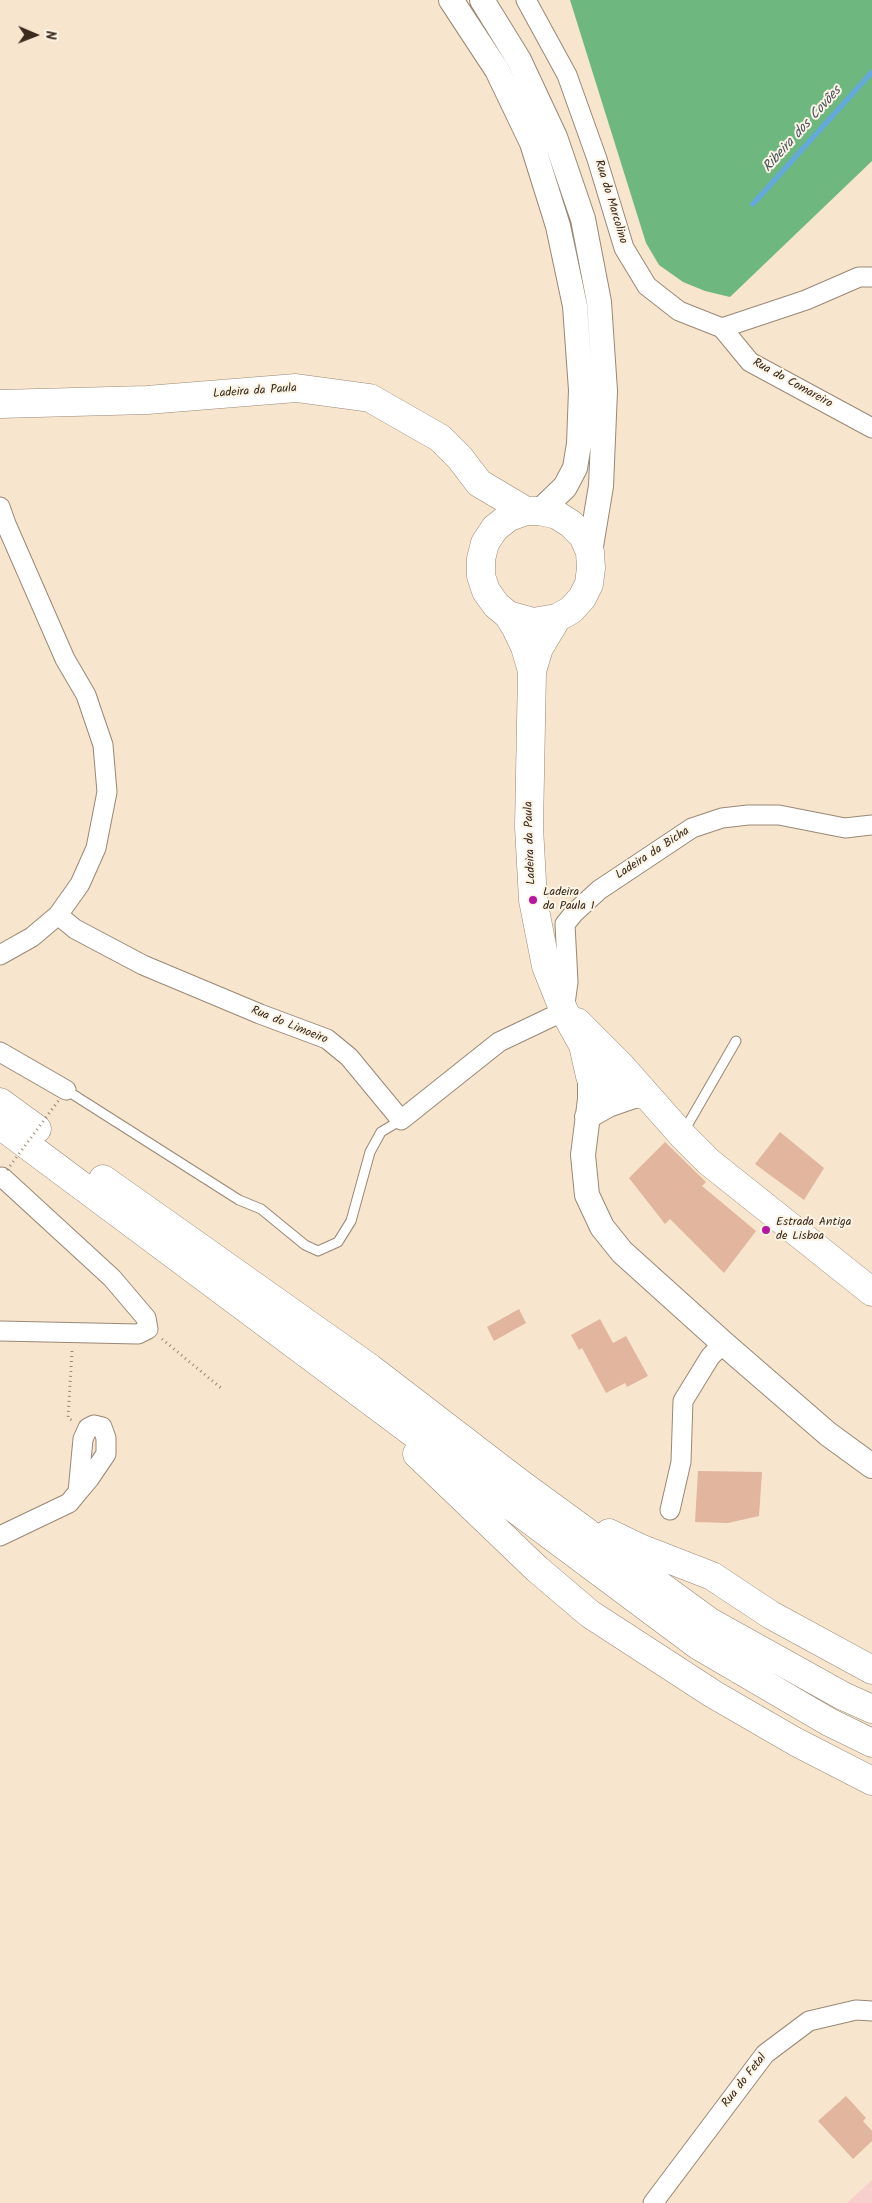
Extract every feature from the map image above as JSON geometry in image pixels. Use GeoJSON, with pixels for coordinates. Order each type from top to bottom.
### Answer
{"type":"FeatureCollection","features":[{"type":"Feature","properties":{"kind":"main road","name":"Ladeira da Paula"},"geometry":{"type":"LineString","coordinates":[[0,404],[147,400],[296,388],[370,398],[440,438],[460,458],[478,483]]}},
{"type":"Feature","properties":{"kind":"main road"},"geometry":{"type":"LineString","coordinates":[[478,483],[533,511],[557,515],[571,524],[583,536],[590,552],[591,568],[585,591],[571,610],[557,618],[532,622],[508,615]]}},
{"type":"Feature","properties":{"kind":"main road"},"geometry":{"type":"LineString","coordinates":[[478,483],[485,505],[485,543],[481,559],[481,576],[486,591],[496,605],[508,615],[525,647],[532,671]]}},
{"type":"Feature","properties":{"kind":"main road"},"geometry":{"type":"LineString","coordinates":[[485,543],[495,528],[509,517],[533,511]]}},
{"type":"Feature","properties":{"kind":"main road"},"geometry":{"type":"LineString","coordinates":[[532,671],[539,648],[557,618]]}},
{"type":"Feature","properties":{"kind":"main road","name":"Ladeira da Paula"},"geometry":{"type":"LineString","coordinates":[[532,671],[529,827],[533,900],[546,966],[564,1011],[583,1045],[590,1076]]}},
{"type":"Feature","properties":{"kind":"main road"},"geometry":{"type":"LineString","coordinates":[[564,1011],[621,1066],[642,1095],[709,1162],[872,1292]]}},
{"type":"Feature","properties":{"kind":"main road"},"geometry":{"type":"LineString","coordinates":[[590,1076],[604,1084],[642,1095]]}},
{"type":"Feature","properties":{"kind":"main road"},"geometry":{"type":"LineString","coordinates":[[0,1102],[157,1218],[370,1368],[521,1484],[710,1622],[843,1696],[872,1709]]}},
{"type":"Feature","properties":{"kind":"main road"},"geometry":{"type":"LineString","coordinates":[[0,1125],[699,1646],[830,1722],[872,1743]]}},
{"type":"Feature","properties":{"kind":"main road"},"geometry":{"type":"LineString","coordinates":[[379,1409],[429,1467],[542,1574],[590,1614],[713,1694],[796,1742],[872,1781]]}},
{"type":"Feature","properties":{"kind":"main road"},"geometry":{"type":"LineString","coordinates":[[521,1484],[564,1505],[606,1532],[640,1548],[712,1576],[771,1615],[872,1670]]}},
{"type":"Feature","properties":{"kind":"street"},"geometry":{"type":"LineString","coordinates":[[451,0],[497,70],[532,143],[558,226],[575,306],[581,390],[579,444],[575,468],[565,487],[533,511]]}},
{"type":"Feature","properties":{"kind":"street"},"geometry":{"type":"LineString","coordinates":[[482,0],[519,60],[551,128],[585,228],[599,302],[605,391],[601,486],[590,552]]}},
{"type":"Feature","properties":{"kind":"street","name":"Rua do Marcolino"},"geometry":{"type":"LineString","coordinates":[[526,0],[567,76],[597,159],[624,248],[628,255],[647,286],[679,311],[722,328]]}},
{"type":"Feature","properties":{"kind":"street"},"geometry":{"type":"LineString","coordinates":[[722,328],[806,300],[859,277],[872,277]]}},
{"type":"Feature","properties":{"kind":"street","name":"Rua do Comareiro"},"geometry":{"type":"LineString","coordinates":[[722,328],[750,362],[872,428]]}},
{"type":"Feature","properties":{"kind":"street"},"geometry":{"type":"LineString","coordinates":[[0,507],[65,658],[86,695],[103,745],[107,792],[96,848],[80,884],[58,915],[32,937],[0,954]]}},
{"type":"Feature","properties":{"kind":"street","name":"Ladeira da Bicha"},"geometry":{"type":"LineString","coordinates":[[564,1011],[568,982],[565,924],[599,890],[692,828],[722,818],[748,815],[779,815],[845,828],[872,825]]}},
{"type":"Feature","properties":{"kind":"street","name":"Rua do Limoeiro"},"geometry":{"type":"LineString","coordinates":[[58,915],[75,929],[143,964],[260,1014],[327,1039],[349,1057],[401,1120]]}},
{"type":"Feature","properties":{"kind":"street"},"geometry":{"type":"LineString","coordinates":[[401,1120],[498,1042],[564,1011]]}},
{"type":"Feature","properties":{"kind":"street"},"geometry":{"type":"LineString","coordinates":[[0,1052],[62,1095]]}},
{"type":"Feature","properties":{"kind":"street"},"geometry":{"type":"LineString","coordinates":[[621,1066],[600,1069],[590,1076],[583,1154],[587,1195],[602,1227],[622,1252],[723,1343],[828,1434],[872,1466]]}},
{"type":"Feature","properties":{"kind":"street"},"geometry":{"type":"LineString","coordinates":[[587,1117],[608,1105],[642,1095]]}},
{"type":"Feature","properties":{"kind":"street"},"geometry":{"type":"LineString","coordinates":[[0,1331],[138,1334],[148,1329],[146,1318],[112,1278],[5,1173]]}},
{"type":"Feature","properties":{"kind":"street"},"geometry":{"type":"LineString","coordinates":[[670,1510],[681,1462],[683,1401],[710,1357],[723,1343]]}},
{"type":"Feature","properties":{"kind":"street"},"geometry":{"type":"LineString","coordinates":[[0,1536],[69,1503],[78,1492],[106,1454],[106,1438],[102,1427],[94,1425],[88,1428]]}},
{"type":"Feature","properties":{"kind":"street","name":"Rua do Fetal"},"geometry":{"type":"LineString","coordinates":[[652,2203],[765,2054],[809,2021],[856,2010],[872,2010]]}},
{"type":"Feature","properties":{"kind":"lane"},"geometry":{"type":"LineString","coordinates":[[682,1135],[736,1041]]}},
{"type":"Feature","properties":{"kind":"lane"},"geometry":{"type":"LineString","coordinates":[[62,1095],[239,1200],[261,1209],[305,1245],[318,1251],[338,1242],[351,1221],[370,1152],[381,1132],[401,1120]]}},
{"type":"Feature","properties":{"kind":"path"},"geometry":{"type":"LineString","coordinates":[[5,1173],[62,1095]]}},
{"type":"Feature","properties":{"kind":"path"},"geometry":{"type":"LineString","coordinates":[[148,1329],[221,1388]]}},
{"type":"Feature","properties":{"kind":"path"},"geometry":{"type":"LineString","coordinates":[[68,1418],[73,1332]]}},
{"type":"Feature","properties":{"kind":"shaded area"},"geometry":{"type":"Polygon","coordinates":[[[872,2180],[872,2203],[847,2203],[872,2180]]]}},
{"type":"Feature","properties":{"kind":"green space"},"geometry":{"type":"Polygon","coordinates":[[[570,0],[872,0],[872,161],[730,297],[705,291],[683,282],[659,265],[646,243],[570,0]]]}},
{"type":"Feature","properties":{"kind":"building"},"geometry":{"type":"Polygon","coordinates":[[[780,1132],[824,1168],[804,1200],[755,1164],[780,1132]]]}},
{"type":"Feature","properties":{"kind":"building"},"geometry":{"type":"Polygon","coordinates":[[[665,1142],[706,1182],[702,1186],[756,1231],[724,1273],[670,1219],[665,1224],[629,1178],[665,1142]]]}},
{"type":"Feature","properties":{"kind":"building"},"geometry":{"type":"Polygon","coordinates":[[[519,1309],[526,1323],[494,1341],[487,1327],[519,1309]]]}},
{"type":"Feature","properties":{"kind":"building"},"geometry":{"type":"Polygon","coordinates":[[[600,1319],[613,1343],[626,1336],[648,1376],[627,1387],[625,1383],[606,1393],[582,1348],[579,1350],[571,1335],[600,1319]]]}},
{"type":"Feature","properties":{"kind":"building"},"geometry":{"type":"Polygon","coordinates":[[[698,1471],[762,1472],[759,1516],[728,1523],[695,1522],[698,1471]]]}},
{"type":"Feature","properties":{"kind":"building"},"geometry":{"type":"Polygon","coordinates":[[[846,2096],[866,2118],[863,2121],[872,2131],[872,2141],[853,2159],[818,2121],[846,2096]]]}},
{"type":"Feature","properties":{"kind":"waterway","name":"Ribeira dos Covões"},"geometry":{"type":"LineString","coordinates":[[753,204],[872,72]]}},
{"type":"Feature","properties":{"kind":"place","name":"Ladeira da Paula 1"},"geometry":{"type":"Point","coordinates":[533,900]}},
{"type":"Feature","properties":{"kind":"place","name":"Estrada Antiga de Lisboa"},"geometry":{"type":"Point","coordinates":[766,1230]}}]}
